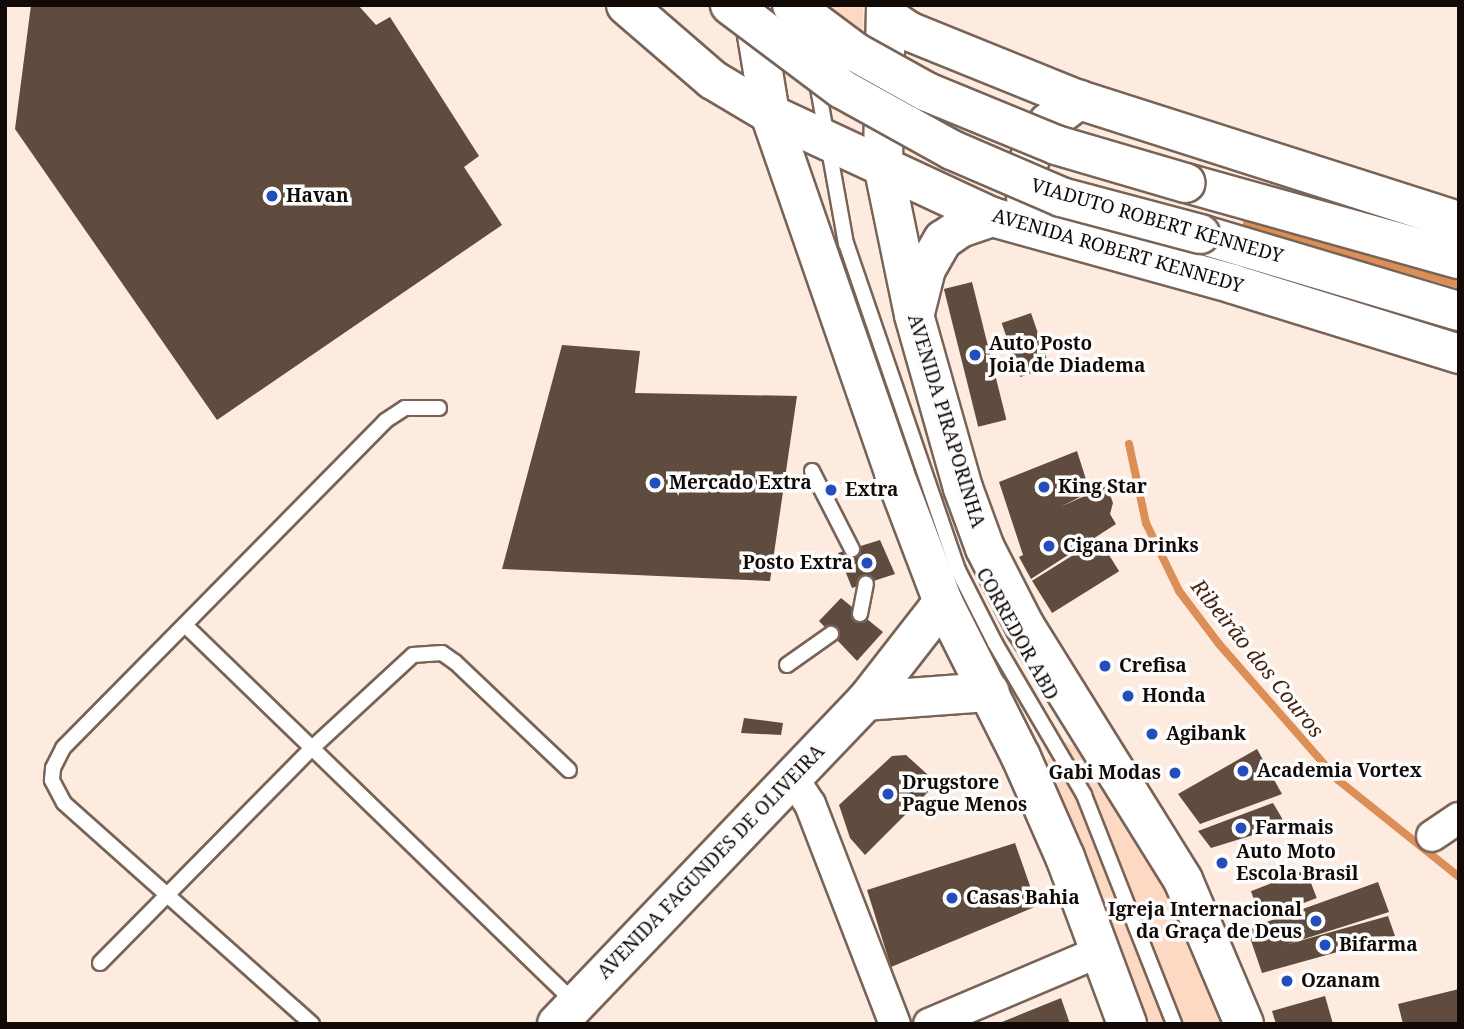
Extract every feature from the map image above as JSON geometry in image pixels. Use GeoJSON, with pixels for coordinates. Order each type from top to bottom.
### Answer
{"type":"FeatureCollection","features":[{"type":"Feature","properties":{"kind":"main road","name":"AVENIDA ROBERT KENNEDY"},"geometry":{"type":"LineString","coordinates":[[626,5],[681,54],[770,114],[992,217],[1233,284],[1459,354]]}},
{"type":"Feature","properties":{"kind":"main road","name":"VIADUTO ROBERT KENNEDY"},"geometry":{"type":"LineString","coordinates":[[730,5],[853,96],[995,171],[1061,197],[1459,311]]}},
{"type":"Feature","properties":{"kind":"main road"},"geometry":{"type":"LineString","coordinates":[[751,5],[770,114],[943,602],[990,692],[1065,857],[1127,1024]]}},
{"type":"Feature","properties":{"kind":"main road"},"geometry":{"type":"LineString","coordinates":[[792,5],[889,73],[1056,145],[1459,259]]}},
{"type":"Feature","properties":{"kind":"main road"},"geometry":{"type":"LineString","coordinates":[[886,11],[919,36],[1079,100],[1459,221]]}},
{"type":"Feature","properties":{"kind":"main road","name":"AVENIDA PIRAPORINHA"},"geometry":{"type":"LineString","coordinates":[[886,11],[883,165],[914,315],[985,548],[1025,626],[1183,880],[1244,1024]]}},
{"type":"Feature","properties":{"kind":"main road"},"geometry":{"type":"LineString","coordinates":[[1033,230],[1025,189],[1029,160],[1048,123],[1079,100]]}},
{"type":"Feature","properties":{"kind":"main road"},"geometry":{"type":"LineString","coordinates":[[914,315],[926,269],[943,240],[960,228],[992,217]]}},
{"type":"Feature","properties":{"kind":"main road","name":"AVENIDA FAGUNDES DE OLIVEIRA"},"geometry":{"type":"LineString","coordinates":[[566,1014],[791,775],[866,701],[943,602]]}},
{"type":"Feature","properties":{"kind":"main road"},"geometry":{"type":"LineString","coordinates":[[866,701],[990,692]]}},
{"type":"Feature","properties":{"kind":"street"},"geometry":{"type":"LineString","coordinates":[[791,775],[810,804],[895,1024]]}},
{"type":"Feature","properties":{"kind":"street"},"geometry":{"type":"LineString","coordinates":[[1432,836],[1459,818]]}},
{"type":"Feature","properties":{"kind":"street"},"geometry":{"type":"LineString","coordinates":[[929,1024],[1101,951]]}},
{"type":"Feature","properties":{"kind":"lane","name":"CORREDOR ABD"},"geometry":{"type":"LineString","coordinates":[[814,5],[815,47],[824,138],[846,243],[866,308],[958,569],[995,643],[1084,795],[1174,1024]]}},
{"type":"Feature","properties":{"kind":"lane"},"geometry":{"type":"LineString","coordinates":[[312,1024],[64,803],[52,780],[64,748],[276,528],[396,411],[439,408]]}},
{"type":"Feature","properties":{"kind":"lane"},"geometry":{"type":"LineString","coordinates":[[812,471],[852,550]]}},
{"type":"Feature","properties":{"kind":"lane"},"geometry":{"type":"LineString","coordinates":[[860,614],[866,584]]}},
{"type":"Feature","properties":{"kind":"lane"},"geometry":{"type":"LineString","coordinates":[[185,625],[566,1014]]}},
{"type":"Feature","properties":{"kind":"lane"},"geometry":{"type":"LineString","coordinates":[[786,665],[831,634]]}},
{"type":"Feature","properties":{"kind":"lane"},"geometry":{"type":"LineString","coordinates":[[100,963],[310,750],[413,655],[427,651],[455,662],[569,770]]}},
{"type":"Feature","properties":{"kind":"shaded area"},"geometry":{"type":"Polygon","coordinates":[[[828,5],[863,5],[864,118],[860,121],[843,116],[838,109],[828,5]]]}},
{"type":"Feature","properties":{"kind":"shaded area"},"geometry":{"type":"Polygon","coordinates":[[[1065,742],[1101,760],[1159,863],[1227,1024],[1141,1024],[1041,766],[1065,742]]]}},
{"type":"Feature","properties":{"kind":"building","name":"Havan"},"geometry":{"type":"Polygon","coordinates":[[[31,5],[358,5],[376,25],[390,17],[479,156],[464,167],[502,225],[217,420],[15,129],[31,5]]]}},
{"type":"Feature","properties":{"kind":"building","name":"Auto Posto Joia de Diadema"},"geometry":{"type":"Polygon","coordinates":[[[972,282],[1006,420],[978,427],[944,289],[972,282]]]}},
{"type":"Feature","properties":{"kind":"building"},"geometry":{"type":"Polygon","coordinates":[[[1031,313],[1050,367],[1020,377],[1002,323],[1031,313]]]}},
{"type":"Feature","properties":{"kind":"building","name":"Mercado Extra"},"geometry":{"type":"Polygon","coordinates":[[[562,345],[640,351],[635,393],[797,396],[770,581],[502,569],[562,345]]]}},
{"type":"Feature","properties":{"kind":"building"},"geometry":{"type":"Polygon","coordinates":[[[1077,451],[1090,492],[1060,507],[1107,486],[1113,503],[1110,514],[1116,524],[1031,579],[1019,557],[1023,555],[999,482],[1077,451]]]}},
{"type":"Feature","properties":{"kind":"building"},"geometry":{"type":"Polygon","coordinates":[[[1099,539],[1119,571],[1052,613],[1032,581],[1099,539]]]}},
{"type":"Feature","properties":{"kind":"building","name":"Posto Extra"},"geometry":{"type":"Polygon","coordinates":[[[880,540],[895,574],[852,588],[838,553],[880,540]]]}},
{"type":"Feature","properties":{"kind":"building"},"geometry":{"type":"Polygon","coordinates":[[[841,598],[883,632],[857,661],[819,621],[841,598]]]}},
{"type":"Feature","properties":{"kind":"building"},"geometry":{"type":"Polygon","coordinates":[[[744,718],[783,723],[781,735],[741,733],[744,718]]]}},
{"type":"Feature","properties":{"kind":"building","name":"Academia Vortex"},"geometry":{"type":"Polygon","coordinates":[[[1257,749],[1282,794],[1200,824],[1178,794],[1257,749]]]}},
{"type":"Feature","properties":{"kind":"building","name":"Drugstore Pague Menos"},"geometry":{"type":"Polygon","coordinates":[[[906,755],[937,783],[865,855],[850,838],[839,805],[892,756],[906,755]]]}},
{"type":"Feature","properties":{"kind":"building","name":"Farmais"},"geometry":{"type":"Polygon","coordinates":[[[1273,803],[1286,825],[1211,848],[1198,831],[1273,803]]]}},
{"type":"Feature","properties":{"kind":"building","name":"Casas Bahia"},"geometry":{"type":"Polygon","coordinates":[[[1015,843],[1037,906],[891,967],[867,890],[1015,843]]]}},
{"type":"Feature","properties":{"kind":"building"},"geometry":{"type":"Polygon","coordinates":[[[1306,870],[1317,898],[1262,919],[1251,891],[1306,870]]]}},
{"type":"Feature","properties":{"kind":"building"},"geometry":{"type":"Polygon","coordinates":[[[1378,882],[1389,912],[1285,945],[1388,916],[1395,936],[1262,973],[1247,929],[1378,882]]]}},
{"type":"Feature","properties":{"kind":"building"},"geometry":{"type":"Polygon","coordinates":[[[1459,989],[1459,1024],[1403,1024],[1398,1004],[1459,989]]]}},
{"type":"Feature","properties":{"kind":"building"},"geometry":{"type":"Polygon","coordinates":[[[1325,996],[1333,1024],[1276,1024],[1272,1011],[1325,996]]]}},
{"type":"Feature","properties":{"kind":"building"},"geometry":{"type":"Polygon","coordinates":[[[1061,998],[1070,1024],[997,1024],[1061,998]]]}},
{"type":"Feature","properties":{"kind":"waterway"},"geometry":{"type":"LineString","coordinates":[[1247,223],[1459,284]]}},
{"type":"Feature","properties":{"kind":"waterway","name":"Ribeirão dos Couros"},"geometry":{"type":"LineString","coordinates":[[1129,444],[1146,523],[1179,591],[1219,644],[1338,780],[1459,877]]}},
{"type":"Feature","properties":{"kind":"place","name":"Havan"},"geometry":{"type":"Point","coordinates":[272,196]}},
{"type":"Feature","properties":{"kind":"place","name":"Auto Posto Joia de Diadema"},"geometry":{"type":"Point","coordinates":[975,355]}},
{"type":"Feature","properties":{"kind":"place","name":"Mercado Extra"},"geometry":{"type":"Point","coordinates":[655,483]}},
{"type":"Feature","properties":{"kind":"place","name":"King Star"},"geometry":{"type":"Point","coordinates":[1044,487]}},
{"type":"Feature","properties":{"kind":"place","name":"Extra"},"geometry":{"type":"Point","coordinates":[831,490]}},
{"type":"Feature","properties":{"kind":"place","name":"Cigana Drinks"},"geometry":{"type":"Point","coordinates":[1049,546]}},
{"type":"Feature","properties":{"kind":"place","name":"Posto Extra"},"geometry":{"type":"Point","coordinates":[867,563]}},
{"type":"Feature","properties":{"kind":"place","name":"Crefisa"},"geometry":{"type":"Point","coordinates":[1105,666]}},
{"type":"Feature","properties":{"kind":"place","name":"Honda"},"geometry":{"type":"Point","coordinates":[1128,696]}},
{"type":"Feature","properties":{"kind":"place","name":"Agibank"},"geometry":{"type":"Point","coordinates":[1152,734]}},
{"type":"Feature","properties":{"kind":"place","name":"Academia Vortex"},"geometry":{"type":"Point","coordinates":[1243,771]}},
{"type":"Feature","properties":{"kind":"place","name":"Gabi Modas"},"geometry":{"type":"Point","coordinates":[1175,773]}},
{"type":"Feature","properties":{"kind":"place","name":"Drugstore Pague Menos"},"geometry":{"type":"Point","coordinates":[888,794]}},
{"type":"Feature","properties":{"kind":"place","name":"Farmais"},"geometry":{"type":"Point","coordinates":[1241,828]}},
{"type":"Feature","properties":{"kind":"place","name":"Auto Moto Escola Brasil"},"geometry":{"type":"Point","coordinates":[1222,863]}},
{"type":"Feature","properties":{"kind":"place","name":"Casas Bahia"},"geometry":{"type":"Point","coordinates":[952,898]}},
{"type":"Feature","properties":{"kind":"place","name":"Igreja Internacional da Graça de Deus"},"geometry":{"type":"Point","coordinates":[1316,921]}},
{"type":"Feature","properties":{"kind":"place","name":"Bifarma"},"geometry":{"type":"Point","coordinates":[1325,945]}},
{"type":"Feature","properties":{"kind":"place","name":"Ozanam"},"geometry":{"type":"Point","coordinates":[1287,981]}}]}
